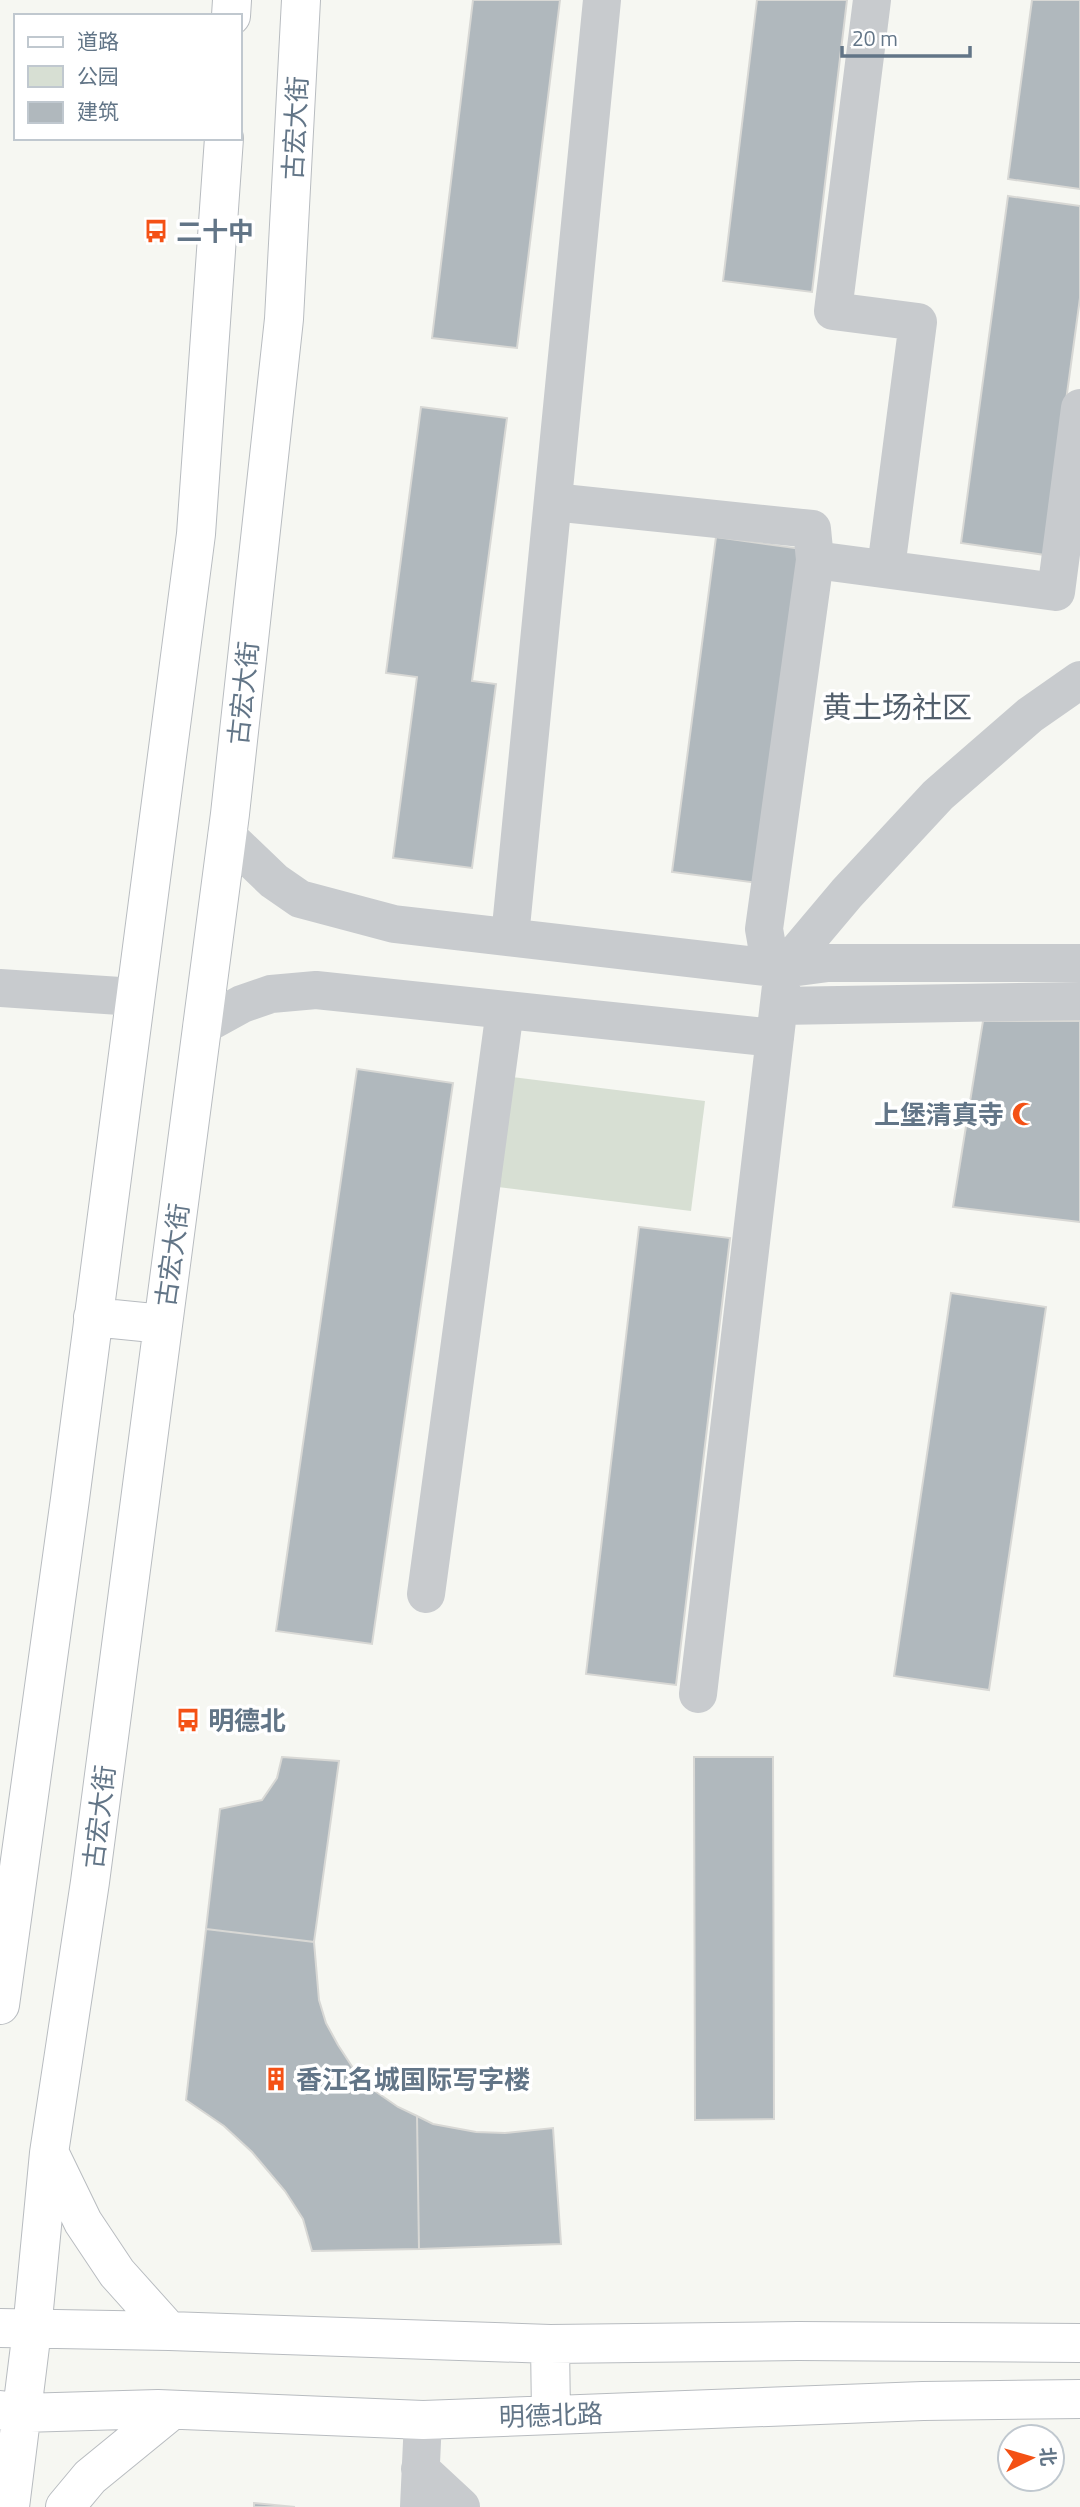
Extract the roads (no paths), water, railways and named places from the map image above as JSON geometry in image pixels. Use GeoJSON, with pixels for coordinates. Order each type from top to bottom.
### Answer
{"type":"FeatureCollection","features":[{"type":"Feature","properties":{"kind":"main road","name":"古宏大街"},"geometry":{"type":"LineString","coordinates":[[10,2507],[11,2411],[16,2329],[49,2153],[90,1882],[227,836],[284,319],[301,0]]}},
{"type":"Feature","properties":{"kind":"main road"},"geometry":{"type":"LineString","coordinates":[[0,2005],[196,534],[224,140]]}},
{"type":"Feature","properties":{"kind":"main road"},"geometry":{"type":"LineString","coordinates":[[93,1317],[163,1324]]}},
{"type":"Feature","properties":{"kind":"main road"},"geometry":{"type":"LineString","coordinates":[[49,2153],[83,2222],[117,2273],[169,2331]]}},
{"type":"Feature","properties":{"kind":"main road"},"geometry":{"type":"LineString","coordinates":[[16,2329],[169,2331],[550,2344],[797,2341],[1080,2343]]}},
{"type":"Feature","properties":{"kind":"main road"},"geometry":{"type":"LineString","coordinates":[[550,2344],[551,2415]]}},
{"type":"Feature","properties":{"kind":"main road","name":"明德北路"},"geometry":{"type":"LineString","coordinates":[[11,2411],[172,2410],[423,2420],[923,2401],[1080,2399]]}},
{"type":"Feature","properties":{"kind":"main road"},"geometry":{"type":"LineString","coordinates":[[65,2507],[90,2477],[172,2410]]}},
{"type":"Feature","properties":{"kind":"street"},"geometry":{"type":"LineString","coordinates":[[510,937],[602,0]]}},
{"type":"Feature","properties":{"kind":"street"},"geometry":{"type":"LineString","coordinates":[[872,0],[833,312],[918,322],[886,568]]}},
{"type":"Feature","properties":{"kind":"street"},"geometry":{"type":"LineString","coordinates":[[815,560],[1056,592],[1080,408]]}},
{"type":"Feature","properties":{"kind":"street"},"geometry":{"type":"LineString","coordinates":[[553,502],[812,529],[815,560],[764,929],[779,1004],[698,1694]]}},
{"type":"Feature","properties":{"kind":"street"},"geometry":{"type":"LineString","coordinates":[[779,1004],[846,893],[937,795],[1030,715],[1080,680]]}},
{"type":"Feature","properties":{"kind":"street"},"geometry":{"type":"LineString","coordinates":[[227,836],[274,881],[300,899],[394,924],[510,937],[779,1004]]}},
{"type":"Feature","properties":{"kind":"street"},"geometry":{"type":"LineString","coordinates":[[779,1004],[828,963],[1080,963]]}},
{"type":"Feature","properties":{"kind":"street"},"geometry":{"type":"LineString","coordinates":[[0,988],[135,997]]}},
{"type":"Feature","properties":{"kind":"street"},"geometry":{"type":"LineString","coordinates":[[202,1026],[242,1004],[271,994],[316,990],[505,1010],[779,1004],[1080,1002]]}},
{"type":"Feature","properties":{"kind":"street"},"geometry":{"type":"LineString","coordinates":[[426,1594],[505,1010]]}},
{"type":"Feature","properties":{"kind":"street"},"geometry":{"type":"LineString","coordinates":[[419,2507],[423,2420]]}},
{"type":"Feature","properties":{"kind":"street"},"geometry":{"type":"LineString","coordinates":[[420,2469],[461,2507]]}},
{"type":"Feature","properties":{"kind":"place","name":"二十中"},"geometry":{"type":"Point","coordinates":[156,231]}},
{"type":"Feature","properties":{"kind":"place","name":"上堡清真寺"},"geometry":{"type":"Point","coordinates":[1024,1114]}},
{"type":"Feature","properties":{"kind":"place","name":"明德北"},"geometry":{"type":"Point","coordinates":[188,1720]}},
{"type":"Feature","properties":{"kind":"place","name":"香江名城国际写字楼"},"geometry":{"type":"Point","coordinates":[276,2079]}},
{"type":"Feature","properties":{"kind":"district","name":"黄土场社区"},"geometry":{"type":"Point","coordinates":[897,707]}}]}
